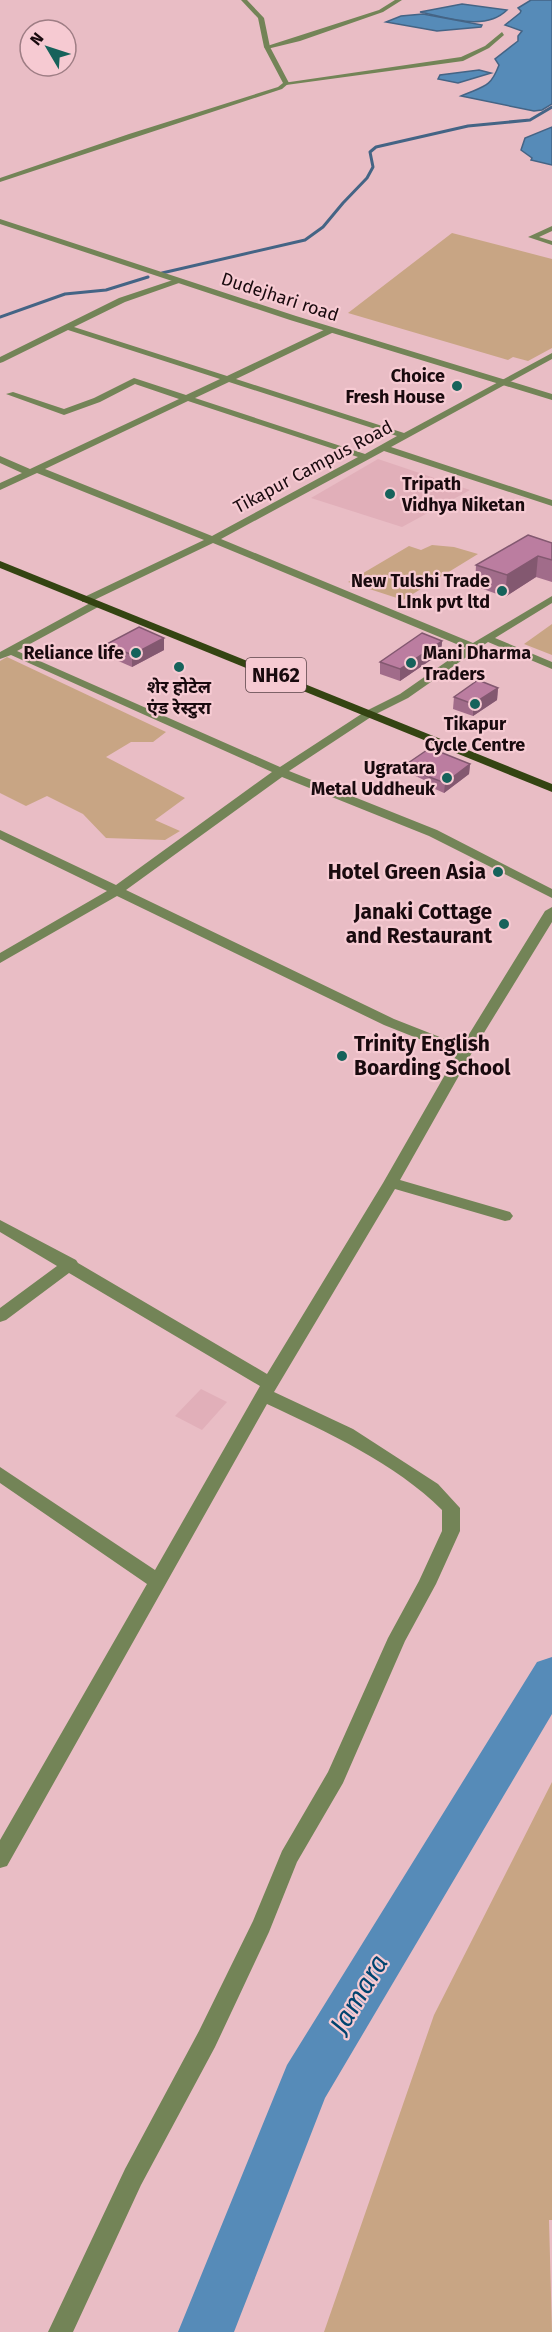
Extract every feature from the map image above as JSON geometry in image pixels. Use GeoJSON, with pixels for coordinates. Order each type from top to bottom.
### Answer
{"type":"FeatureCollection","features":[{"type":"Feature","properties":{"kind":"main road","name":"NH62"},"geometry":{"type":"LineString","coordinates":[[0,564],[552,788]]}},
{"type":"Feature","properties":{"kind":"street"},"geometry":{"type":"LineString","coordinates":[[244,0],[261,18],[267,47],[286,83]]}},
{"type":"Feature","properties":{"kind":"street"},"geometry":{"type":"LineString","coordinates":[[267,47],[285,45],[335,27],[345,21],[384,9],[399,0]]}},
{"type":"Feature","properties":{"kind":"street"},"geometry":{"type":"LineString","coordinates":[[0,180],[280,88],[286,83],[354,76],[463,59],[487,47],[502,34]]}},
{"type":"Feature","properties":{"kind":"street","name":"Dudejhari road"},"geometry":{"type":"LineString","coordinates":[[0,221],[177,281],[552,398]]}},
{"type":"Feature","properties":{"kind":"street"},"geometry":{"type":"LineString","coordinates":[[552,228],[532,237],[552,243]]}},
{"type":"Feature","properties":{"kind":"street"},"geometry":{"type":"LineString","coordinates":[[0,360],[122,300],[177,281]]}},
{"type":"Feature","properties":{"kind":"street"},"geometry":{"type":"LineString","coordinates":[[68,327],[405,436]]}},
{"type":"Feature","properties":{"kind":"street"},"geometry":{"type":"LineString","coordinates":[[0,487],[331,330]]}},
{"type":"Feature","properties":{"kind":"street","name":"Tikapur Campus Road"},"geometry":{"type":"LineString","coordinates":[[0,656],[91,602],[212,540],[552,356]]}},
{"type":"Feature","properties":{"kind":"street"},"geometry":{"type":"LineString","coordinates":[[10,394],[64,412],[97,400],[134,381],[366,457]]}},
{"type":"Feature","properties":{"kind":"street"},"geometry":{"type":"LineString","coordinates":[[383,447],[552,503]]}},
{"type":"Feature","properties":{"kind":"street"},"geometry":{"type":"LineString","coordinates":[[0,459],[327,585],[473,646]]}},
{"type":"Feature","properties":{"kind":"street"},"geometry":{"type":"LineString","coordinates":[[0,959],[116,891],[282,771],[370,713],[404,696],[473,646],[552,599]]}},
{"type":"Feature","properties":{"kind":"street"},"geometry":{"type":"LineString","coordinates":[[487,638],[552,666]]}},
{"type":"Feature","properties":{"kind":"street"},"geometry":{"type":"LineString","coordinates":[[16,654],[348,802],[433,833],[450,844],[552,894]]}},
{"type":"Feature","properties":{"kind":"street"},"geometry":{"type":"LineString","coordinates":[[0,834],[389,1022],[452,1047],[467,1048]]}},
{"type":"Feature","properties":{"kind":"street"},"geometry":{"type":"LineString","coordinates":[[1,1855],[267,1390],[391,1183],[467,1048],[552,911]]}},
{"type":"Feature","properties":{"kind":"street"},"geometry":{"type":"LineString","coordinates":[[391,1183],[505,1216]]}},
{"type":"Feature","properties":{"kind":"street"},"geometry":{"type":"LineString","coordinates":[[0,1225],[70,1264],[267,1390],[347,1434],[432,1489],[451,1508],[451,1531],[427,1584],[397,1638],[336,1777],[289,1858],[257,1936],[207,2039],[133,2177],[60,2332]]}},
{"type":"Feature","properties":{"kind":"street"},"geometry":{"type":"LineString","coordinates":[[0,1316],[70,1264]]}},
{"type":"Feature","properties":{"kind":"street"},"geometry":{"type":"LineString","coordinates":[[0,1474],[159,1582]]}},
{"type":"Feature","properties":{"kind":"shaded area"},"geometry":{"type":"Polygon","coordinates":[[[452,233],[552,259],[552,348],[528,361],[513,357],[508,360],[348,313],[452,233]]]}},
{"type":"Feature","properties":{"kind":"shaded area","name":"Tripath Vidhya Niketan"},"geometry":{"type":"Polygon","coordinates":[[[378,459],[470,490],[402,527],[311,498],[378,459]]]}},
{"type":"Feature","properties":{"kind":"shaded area"},"geometry":{"type":"Polygon","coordinates":[[[432,545],[454,547],[478,554],[403,600],[348,582],[409,546],[421,550],[432,545]]]}},
{"type":"Feature","properties":{"kind":"shaded area"},"geometry":{"type":"Polygon","coordinates":[[[552,624],[552,655],[524,644],[552,624]]]}},
{"type":"Feature","properties":{"kind":"shaded area"},"geometry":{"type":"Polygon","coordinates":[[[7,657],[166,732],[153,742],[131,742],[106,757],[185,798],[155,820],[180,831],[165,840],[106,838],[83,814],[47,796],[26,806],[0,793],[0,661],[7,657]]]}},
{"type":"Feature","properties":{"kind":"shaded area"},"geometry":{"type":"Polygon","coordinates":[[[201,1389],[227,1402],[202,1430],[175,1416],[201,1389]]]}},
{"type":"Feature","properties":{"kind":"shaded area"},"geometry":{"type":"Polygon","coordinates":[[[552,1782],[552,2220],[549,2220],[552,2332],[324,2332],[434,2015],[552,1782]]]}},
{"type":"Feature","properties":{"kind":"water"},"geometry":{"type":"Polygon","coordinates":[[[531,0],[552,0],[552,104],[542,110],[534,111],[461,96],[485,86],[492,79],[499,65],[495,59],[518,41],[518,36],[522,31],[505,25],[520,13],[518,8],[531,0]]]}},
{"type":"Feature","properties":{"kind":"water"},"geometry":{"type":"Polygon","coordinates":[[[462,4],[507,10],[498,17],[477,22],[420,12],[462,4]]]}},
{"type":"Feature","properties":{"kind":"water"},"geometry":{"type":"Polygon","coordinates":[[[423,14],[482,25],[481,27],[437,31],[386,22],[401,16],[423,14]]]}},
{"type":"Feature","properties":{"kind":"water"},"geometry":{"type":"Polygon","coordinates":[[[479,70],[491,73],[458,83],[438,79],[440,75],[479,70]]]}},
{"type":"Feature","properties":{"kind":"water"},"geometry":{"type":"Polygon","coordinates":[[[552,127],[552,165],[531,160],[532,158],[521,150],[525,138],[552,127]]]}},
{"type":"Feature","properties":{"kind":"building"},"geometry":{"type":"Polygon","coordinates":[[[528,535],[552,543],[552,560],[538,556],[507,575],[476,565],[528,535]]]}},
{"type":"Feature","properties":{"kind":"building"},"geometry":{"type":"Polygon","coordinates":[[[139,627],[164,638],[132,655],[107,644],[139,627]]]}},
{"type":"Feature","properties":{"kind":"building"},"geometry":{"type":"Polygon","coordinates":[[[422,633],[442,641],[400,669],[380,662],[422,633]]]}},
{"type":"Feature","properties":{"kind":"building"},"geometry":{"type":"Polygon","coordinates":[[[478,680],[498,688],[473,704],[454,697],[478,680]]]}},
{"type":"Feature","properties":{"kind":"building"},"geometry":{"type":"Polygon","coordinates":[[[430,748],[470,764],[445,783],[424,775],[428,772],[408,763],[430,748]]]}},
{"type":"Feature","properties":{"kind":"waterway"},"geometry":{"type":"LineString","coordinates":[[162,273],[305,240],[323,227],[367,178],[373,167],[370,152],[376,147],[468,126],[530,120],[552,107]]}},
{"type":"Feature","properties":{"kind":"waterway"},"geometry":{"type":"LineString","coordinates":[[0,317],[65,294],[106,290],[148,277]]}},
{"type":"Feature","properties":{"kind":"waterway","name":"Jamara"},"geometry":{"type":"LineString","coordinates":[[206,2332],[305,2083],[552,1675]]}},
{"type":"Feature","properties":{"kind":"place","name":"Choice Fresh House"},"geometry":{"type":"Point","coordinates":[457,386]}},
{"type":"Feature","properties":{"kind":"place","name":"Tripath Vidhya Niketan"},"geometry":{"type":"Point","coordinates":[390,494]}},
{"type":"Feature","properties":{"kind":"place","name":"New Tulshi Trade LInk pvt ltd"},"geometry":{"type":"Point","coordinates":[502,591]}},
{"type":"Feature","properties":{"kind":"place","name":"Reliance life"},"geometry":{"type":"Point","coordinates":[136,653]}},
{"type":"Feature","properties":{"kind":"place","name":"Mani Dharma Traders"},"geometry":{"type":"Point","coordinates":[411,663]}},
{"type":"Feature","properties":{"kind":"place","name":"शेर होटेल एंड रेस्टुरा"},"geometry":{"type":"Point","coordinates":[179,667]}},
{"type":"Feature","properties":{"kind":"place","name":"Tikapur Cycle Centre"},"geometry":{"type":"Point","coordinates":[475,704]}},
{"type":"Feature","properties":{"kind":"place","name":"Ugratara Metal Uddheuk"},"geometry":{"type":"Point","coordinates":[447,778]}},
{"type":"Feature","properties":{"kind":"place","name":"Hotel Green Asia"},"geometry":{"type":"Point","coordinates":[498,872]}},
{"type":"Feature","properties":{"kind":"place","name":"Janaki Cottage and Restaurant"},"geometry":{"type":"Point","coordinates":[504,924]}},
{"type":"Feature","properties":{"kind":"place","name":"Trinity English Boarding School"},"geometry":{"type":"Point","coordinates":[342,1056]}}]}
